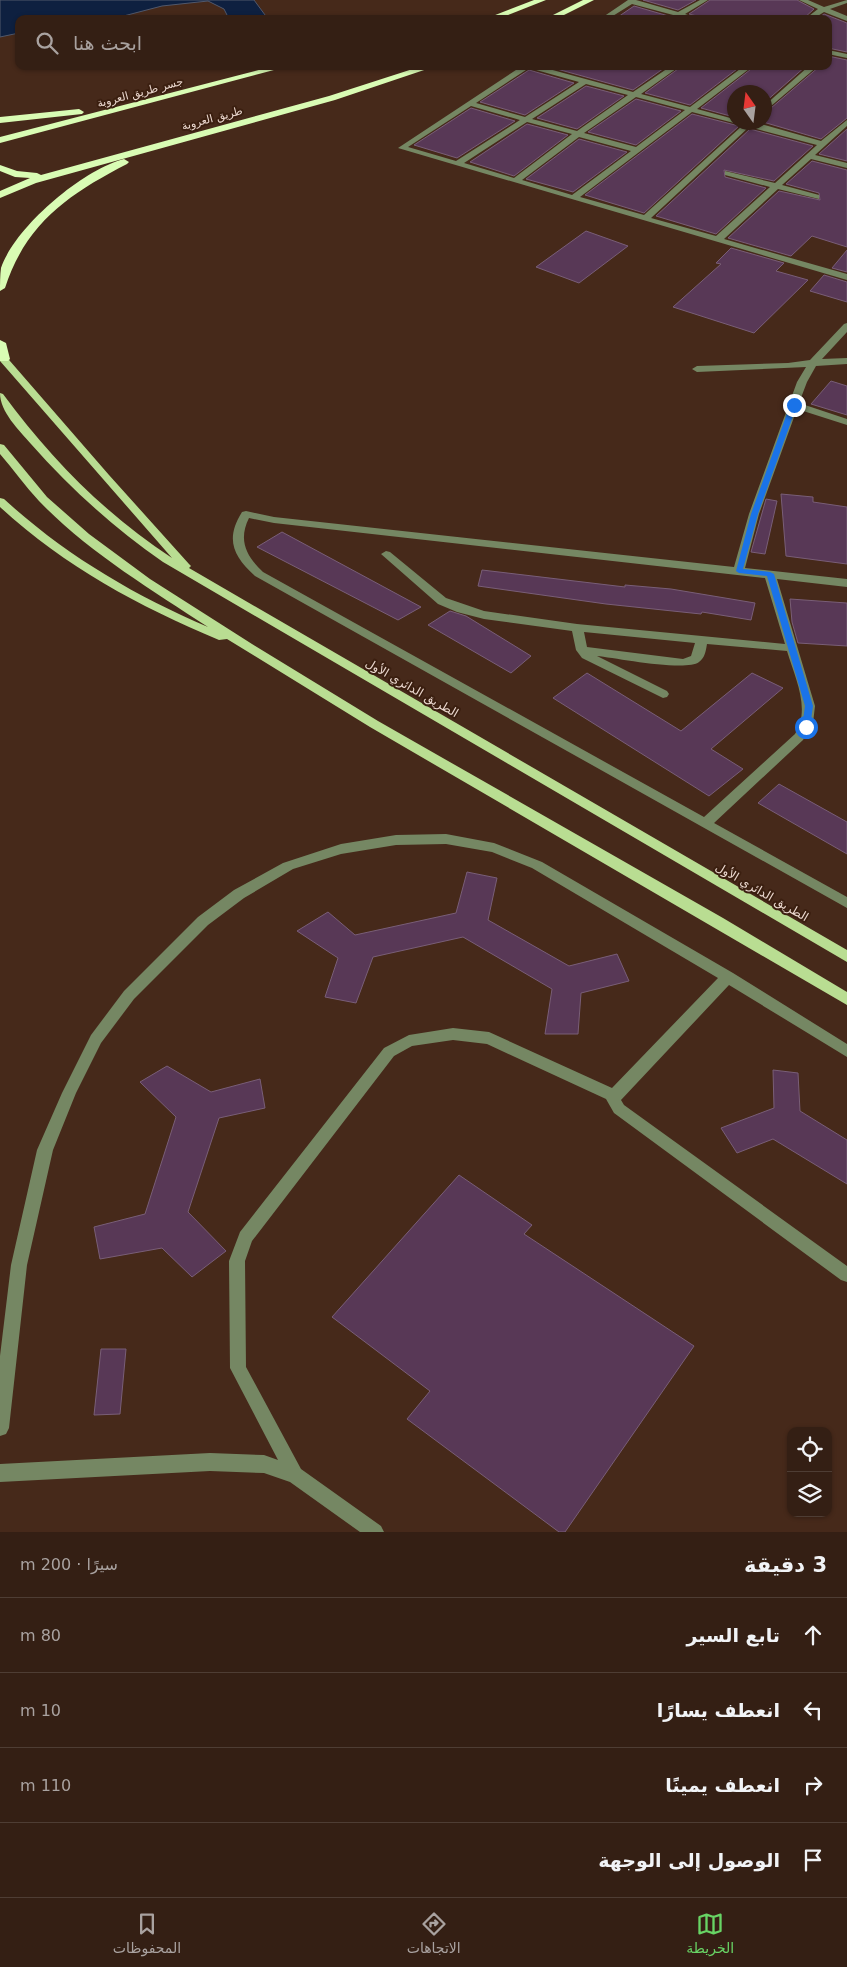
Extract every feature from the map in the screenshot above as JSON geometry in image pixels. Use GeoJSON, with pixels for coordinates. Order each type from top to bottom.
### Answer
{"type":"FeatureCollection","features":[{"type":"Feature","properties":{"kind":"highway"},"geometry":{"type":"LineString","coordinates":[[500,15],[542,0]]}},
{"type":"Feature","properties":{"kind":"highway"},"geometry":{"type":"LineString","coordinates":[[558,15],[590,0]]}},
{"type":"Feature","properties":{"kind":"highway","name":"جسر طريق العروبة"},"geometry":{"type":"LineString","coordinates":[[0,140],[270,70]]}},
{"type":"Feature","properties":{"kind":"highway","name":"طريق العروبة"},"geometry":{"type":"LineString","coordinates":[[0,195],[22,184],[332,98],[420,70]]}},
{"type":"Feature","properties":{"kind":"highway"},"geometry":{"type":"LineString","coordinates":[[0,120],[142,103]]}},
{"type":"Feature","properties":{"kind":"highway"},"geometry":{"type":"LineString","coordinates":[[0,145],[14,137]]}},
{"type":"Feature","properties":{"kind":"highway"},"geometry":{"type":"LineString","coordinates":[[0,288],[3,274],[15,250],[32,227],[60,201],[76,189],[116,166],[169,143]]}},
{"type":"Feature","properties":{"kind":"highway"},"geometry":{"type":"LineString","coordinates":[[0,168],[21,175],[54,175]]}},
{"type":"Feature","properties":{"kind":"highway"},"geometry":{"type":"LineString","coordinates":[[0,343],[2,357]]}},
{"type":"Feature","properties":{"kind":"main road"},"geometry":{"type":"LineString","coordinates":[[2,357],[105,477],[197,579]]}},
{"type":"Feature","properties":{"kind":"main road","name":"الطريق الدائري الأول"},"geometry":{"type":"LineString","coordinates":[[0,396],[34,441],[96,506],[139,540],[197,579],[847,957]]}},
{"type":"Feature","properties":{"kind":"main road"},"geometry":{"type":"LineString","coordinates":[[0,448],[43,499],[85,536],[146,581],[248,647],[374,724],[718,922],[847,999]]}},
{"type":"Feature","properties":{"kind":"main road"},"geometry":{"type":"LineString","coordinates":[[0,502],[42,538],[108,582],[182,620],[248,647]]}},
{"type":"Feature","properties":{"kind":"street"},"geometry":{"type":"LineString","coordinates":[[679,14],[705,0]]}},
{"type":"Feature","properties":{"kind":"street"},"geometry":{"type":"LineString","coordinates":[[802,0],[847,19]]}},
{"type":"Feature","properties":{"kind":"street"},"geometry":{"type":"LineString","coordinates":[[609,15],[632,1],[683,15]]}},
{"type":"Feature","properties":{"kind":"street"},"geometry":{"type":"LineString","coordinates":[[814,15],[824,9],[847,1]]}},
{"type":"Feature","properties":{"kind":"street"},"geometry":{"type":"LineString","coordinates":[[832,54],[847,56]]}},
{"type":"Feature","properties":{"kind":"street"},"geometry":{"type":"LineString","coordinates":[[522,70],[402,148],[847,277]]}},
{"type":"Feature","properties":{"kind":"street"},"geometry":{"type":"LineString","coordinates":[[543,70],[727,119]]}},
{"type":"Feature","properties":{"kind":"street"},"geometry":{"type":"LineString","coordinates":[[515,181],[633,94],[670,70]]}},
{"type":"Feature","properties":{"kind":"street"},"geometry":{"type":"LineString","coordinates":[[573,198],[743,70]]}},
{"type":"Feature","properties":{"kind":"street"},"geometry":{"type":"LineString","coordinates":[[772,103],[809,70]]}},
{"type":"Feature","properties":{"kind":"street"},"geometry":{"type":"LineString","coordinates":[[457,164],[585,81]]}},
{"type":"Feature","properties":{"kind":"street"},"geometry":{"type":"LineString","coordinates":[[471,104],[637,150]]}},
{"type":"Feature","properties":{"kind":"street"},"geometry":{"type":"LineString","coordinates":[[717,240],[847,122]]}},
{"type":"Feature","properties":{"kind":"street"},"geometry":{"type":"LineString","coordinates":[[645,219],[739,130]]}},
{"type":"Feature","properties":{"kind":"street"},"geometry":{"type":"LineString","coordinates":[[772,130],[823,144]]}},
{"type":"Feature","properties":{"kind":"street"},"geometry":{"type":"LineString","coordinates":[[810,156],[847,166]]}},
{"type":"Feature","properties":{"kind":"street"},"geometry":{"type":"LineString","coordinates":[[728,173],[816,198]]}},
{"type":"Feature","properties":{"kind":"street"},"geometry":{"type":"LineString","coordinates":[[739,571],[754,514],[802,382],[813,363],[847,326]]}},
{"type":"Feature","properties":{"kind":"street"},"geometry":{"type":"LineString","coordinates":[[697,369],[788,366],[847,361]]}},
{"type":"Feature","properties":{"kind":"street"},"geometry":{"type":"LineString","coordinates":[[794,405],[847,422]]}},
{"type":"Feature","properties":{"kind":"street"},"geometry":{"type":"LineString","coordinates":[[847,583],[274,520],[246,514],[238,527],[237,540],[240,552],[247,564],[259,574],[847,903]]}},
{"type":"Feature","properties":{"kind":"street"},"geometry":{"type":"LineString","coordinates":[[386,554],[442,601],[461,609],[484,615],[577,628],[791,648]]}},
{"type":"Feature","properties":{"kind":"street"},"geometry":{"type":"LineString","coordinates":[[704,823],[799,737],[806,727],[809,706],[770,574]]}},
{"type":"Feature","properties":{"kind":"street"},"geometry":{"type":"LineString","coordinates":[[577,628],[582,650],[592,659],[663,694]]}},
{"type":"Feature","properties":{"kind":"street"},"geometry":{"type":"LineString","coordinates":[[582,650],[683,663],[696,660],[700,656],[701,640]]}},
{"type":"Feature","properties":{"kind":"street"},"geometry":{"type":"LineString","coordinates":[[0,1428],[19,1265],[45,1150],[69,1093],[96,1039],[130,995],[203,921],[239,894],[288,866],[340,849],[396,840],[446,839],[494,848],[537,865],[728,977],[847,1051]]}},
{"type":"Feature","properties":{"kind":"street"},"geometry":{"type":"LineString","coordinates":[[728,977],[614,1096],[613,1101],[619,1109],[847,1275]]}},
{"type":"Feature","properties":{"kind":"street"},"geometry":{"type":"LineString","coordinates":[[295,1475],[238,1368],[237,1261],[246,1237],[389,1052],[409,1041],[453,1034],[490,1038],[614,1096]]}},
{"type":"Feature","properties":{"kind":"street"},"geometry":{"type":"LineString","coordinates":[[0,1473],[210,1462],[264,1464],[295,1475],[375,1532]]}},
{"type":"Feature","properties":{"kind":"water"},"geometry":{"type":"Polygon","coordinates":[[[0,0],[254,0],[265,15],[227,15],[224,9],[208,1],[162,6],[127,15],[15,15],[15,34],[0,37],[0,0]]]}},
{"type":"Feature","properties":{"kind":"building"},"geometry":{"type":"Polygon","coordinates":[[[643,0],[696,0],[678,10],[643,0]]]}},
{"type":"Feature","properties":{"kind":"building"},"geometry":{"type":"Polygon","coordinates":[[[710,0],[797,0],[814,9],[807,15],[689,14],[710,0]]]}},
{"type":"Feature","properties":{"kind":"building"},"geometry":{"type":"Polygon","coordinates":[[[634,6],[665,15],[621,15],[634,6]]]}},
{"type":"Feature","properties":{"kind":"building"},"geometry":{"type":"Polygon","coordinates":[[[832,17],[847,23],[847,52],[832,49],[832,17]]]}},
{"type":"Feature","properties":{"kind":"building"},"geometry":{"type":"Polygon","coordinates":[[[832,57],[847,60],[847,118],[821,139],[772,125],[772,107],[815,70],[832,70],[832,57]]]}},
{"type":"Feature","properties":{"kind":"building"},"geometry":{"type":"Polygon","coordinates":[[[529,70],[574,83],[525,115],[480,102],[529,70]]]}},
{"type":"Feature","properties":{"kind":"building"},"geometry":{"type":"Polygon","coordinates":[[[560,70],[661,70],[633,90],[560,70]]]}},
{"type":"Feature","properties":{"kind":"building"},"geometry":{"type":"Polygon","coordinates":[[[677,70],[736,70],[690,105],[645,93],[677,70]]]}},
{"type":"Feature","properties":{"kind":"building"},"geometry":{"type":"Polygon","coordinates":[[[750,70],[801,70],[772,96],[772,85],[731,85],[750,70]]]}},
{"type":"Feature","properties":{"kind":"building"},"geometry":{"type":"Polygon","coordinates":[[[586,86],[624,96],[577,129],[537,118],[586,86]]]}},
{"type":"Feature","properties":{"kind":"building"},"geometry":{"type":"Polygon","coordinates":[[[727,88],[727,115],[701,108],[727,88]]]}},
{"type":"Feature","properties":{"kind":"building"},"geometry":{"type":"Polygon","coordinates":[[[636,99],[681,111],[636,145],[588,132],[636,99]]]}},
{"type":"Feature","properties":{"kind":"building"},"geometry":{"type":"Polygon","coordinates":[[[471,108],[515,121],[457,158],[414,145],[471,108]]]}},
{"type":"Feature","properties":{"kind":"building"},"geometry":{"type":"Polygon","coordinates":[[[692,114],[727,123],[727,130],[735,130],[644,213],[585,195],[692,114]]]}},
{"type":"Feature","properties":{"kind":"building"},"geometry":{"type":"Polygon","coordinates":[[[527,124],[568,135],[514,176],[470,162],[527,124]]]}},
{"type":"Feature","properties":{"kind":"building"},"geometry":{"type":"Polygon","coordinates":[[[847,129],[847,161],[819,154],[847,129]]]}},
{"type":"Feature","properties":{"kind":"building"},"geometry":{"type":"Polygon","coordinates":[[[749,130],[813,146],[774,181],[724,170],[725,177],[766,188],[716,234],[656,216],[749,130]]]}},
{"type":"Feature","properties":{"kind":"building"},"geometry":{"type":"Polygon","coordinates":[[[579,139],[627,152],[573,192],[526,179],[579,139]]]}},
{"type":"Feature","properties":{"kind":"building"},"geometry":{"type":"Polygon","coordinates":[[[812,161],[847,170],[847,247],[812,236],[791,256],[728,238],[779,191],[820,200],[819,193],[786,184],[812,161]]]}},
{"type":"Feature","properties":{"kind":"building"},"geometry":{"type":"Polygon","coordinates":[[[586,231],[628,246],[579,283],[536,267],[586,231]]]}},
{"type":"Feature","properties":{"kind":"building"},"geometry":{"type":"Polygon","coordinates":[[[731,248],[784,263],[776,271],[808,280],[754,333],[673,307],[721,264],[716,263],[731,248]]]}},
{"type":"Feature","properties":{"kind":"building"},"geometry":{"type":"Polygon","coordinates":[[[847,250],[847,272],[832,268],[847,250]]]}},
{"type":"Feature","properties":{"kind":"building"},"geometry":{"type":"Polygon","coordinates":[[[824,275],[847,282],[847,302],[810,291],[824,275]]]}},
{"type":"Feature","properties":{"kind":"building"},"geometry":{"type":"Polygon","coordinates":[[[831,381],[847,386],[847,415],[811,404],[831,381]]]}},
{"type":"Feature","properties":{"kind":"building"},"geometry":{"type":"Polygon","coordinates":[[[781,494],[813,497],[813,502],[847,507],[847,564],[786,556],[781,494]]]}},
{"type":"Feature","properties":{"kind":"building"},"geometry":{"type":"Polygon","coordinates":[[[766,499],[777,501],[765,554],[751,552],[766,499]]]}},
{"type":"Feature","properties":{"kind":"building"},"geometry":{"type":"Polygon","coordinates":[[[282,532],[421,607],[398,620],[257,547],[282,532]]]}},
{"type":"Feature","properties":{"kind":"building"},"geometry":{"type":"Polygon","coordinates":[[[482,570],[625,587],[625,585],[671,589],[755,603],[751,620],[702,612],[701,614],[606,604],[478,586],[482,570]]]}},
{"type":"Feature","properties":{"kind":"building"},"geometry":{"type":"Polygon","coordinates":[[[790,599],[847,603],[847,646],[798,643],[792,622],[790,599]]]}},
{"type":"Feature","properties":{"kind":"building"},"geometry":{"type":"Polygon","coordinates":[[[450,611],[466,616],[531,656],[511,673],[428,625],[450,611]]]}},
{"type":"Feature","properties":{"kind":"building"},"geometry":{"type":"Polygon","coordinates":[[[587,673],[681,731],[752,673],[783,688],[711,749],[743,769],[709,796],[553,698],[587,673]]]}},
{"type":"Feature","properties":{"kind":"building"},"geometry":{"type":"Polygon","coordinates":[[[779,784],[847,822],[847,854],[758,803],[779,784]]]}},
{"type":"Feature","properties":{"kind":"building"},"geometry":{"type":"Polygon","coordinates":[[[467,872],[497,878],[488,920],[569,966],[617,954],[629,981],[581,993],[578,1034],[545,1034],[552,989],[463,937],[373,957],[356,1003],[325,997],[338,958],[297,931],[328,912],[355,935],[456,913],[467,872]]]}},
{"type":"Feature","properties":{"kind":"building"},"geometry":{"type":"Polygon","coordinates":[[[167,1066],[211,1092],[260,1079],[265,1108],[219,1118],[188,1212],[226,1251],[192,1277],[162,1248],[100,1259],[94,1227],[145,1214],[176,1117],[140,1082],[167,1066]]]}},
{"type":"Feature","properties":{"kind":"building"},"geometry":{"type":"Polygon","coordinates":[[[773,1070],[798,1073],[800,1111],[847,1140],[847,1184],[773,1139],[737,1153],[721,1128],[774,1108],[773,1070]]]}},
{"type":"Feature","properties":{"kind":"building"},"geometry":{"type":"Polygon","coordinates":[[[459,1175],[532,1225],[524,1234],[694,1346],[565,1532],[559,1532],[407,1419],[430,1391],[332,1317],[459,1175]]]}},
{"type":"Feature","properties":{"kind":"building"},"geometry":{"type":"Polygon","coordinates":[[[101,1349],[126,1349],[120,1414],[94,1415],[101,1349]]]}},
{"type":"Feature","properties":{"kind":"route"},"geometry":{"type":"LineString","coordinates":[[794,405],[754,514],[739,571],[770,574],[809,706],[806,727]]}}]}
